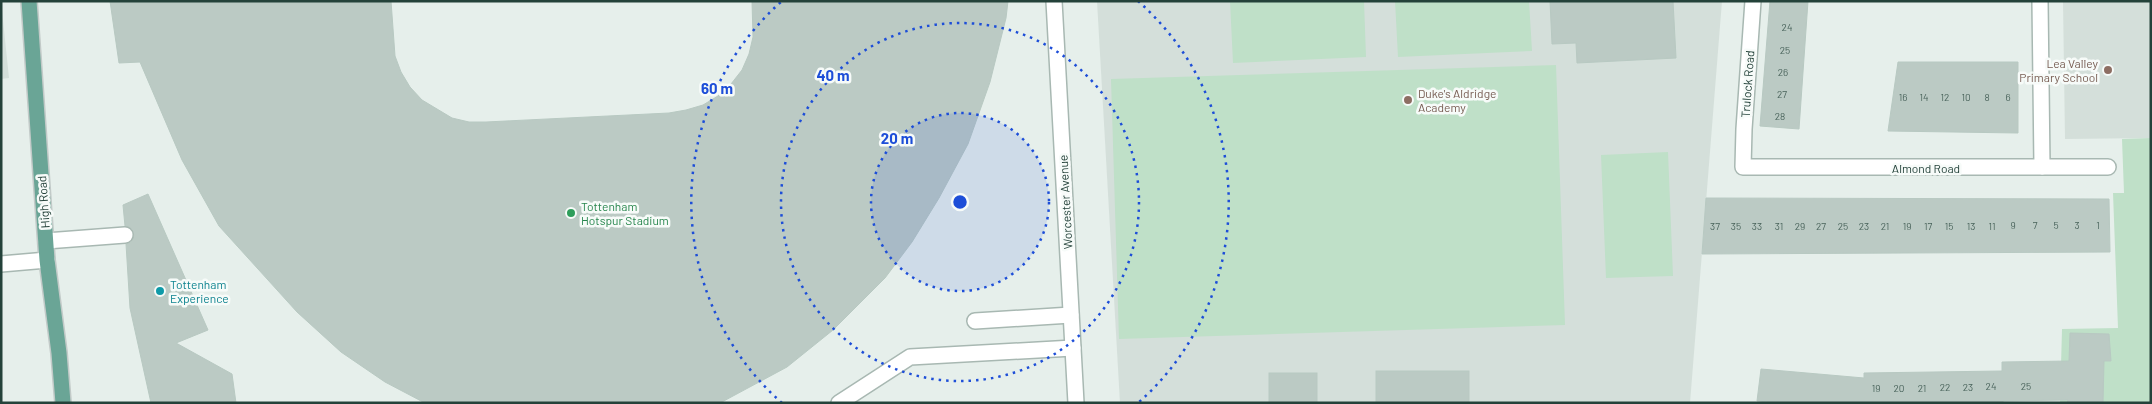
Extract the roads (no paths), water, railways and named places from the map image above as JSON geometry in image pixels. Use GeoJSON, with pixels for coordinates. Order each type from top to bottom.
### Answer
{"type":"FeatureCollection","features":[{"type":"Feature","properties":{"kind":"main road","name":"High Road"},"geometry":{"type":"LineString","coordinates":[[30,1],[47,260],[59,353],[63,403]]}},
{"type":"Feature","properties":{"kind":"street","name":"Worcester Avenue"},"geometry":{"type":"LineString","coordinates":[[1054,1],[1076,403]]}},
{"type":"Feature","properties":{"kind":"street","name":"Trulock Road"},"geometry":{"type":"LineString","coordinates":[[1743,167],[1753,1]]}},
{"type":"Feature","properties":{"kind":"street"},"geometry":{"type":"LineString","coordinates":[[2040,1],[2042,168]]}},
{"type":"Feature","properties":{"kind":"street","name":"Almond Road"},"geometry":{"type":"LineString","coordinates":[[1743,167],[2108,167]]}},
{"type":"Feature","properties":{"kind":"street"},"geometry":{"type":"LineString","coordinates":[[46,241],[125,235]]}},
{"type":"Feature","properties":{"kind":"street"},"geometry":{"type":"LineString","coordinates":[[1,264],[47,260]]}},
{"type":"Feature","properties":{"kind":"street"},"geometry":{"type":"LineString","coordinates":[[975,321],[1071,315]]}},
{"type":"Feature","properties":{"kind":"street"},"geometry":{"type":"LineString","coordinates":[[839,403],[910,357],[1073,348]]}},
{"type":"Feature","properties":{"kind":"place","name":"Lea Valley Primary School"},"geometry":{"type":"Point","coordinates":[2108,70]}},
{"type":"Feature","properties":{"kind":"place","name":"Duke's Aldridge Academy"},"geometry":{"type":"Point","coordinates":[1408,100]}},
{"type":"Feature","properties":{"kind":"place","name":"Tottenham Hotspur Stadium"},"geometry":{"type":"Point","coordinates":[571,213]}},
{"type":"Feature","properties":{"kind":"place","name":"Tottenham Experience"},"geometry":{"type":"Point","coordinates":[160,291]}}]}
